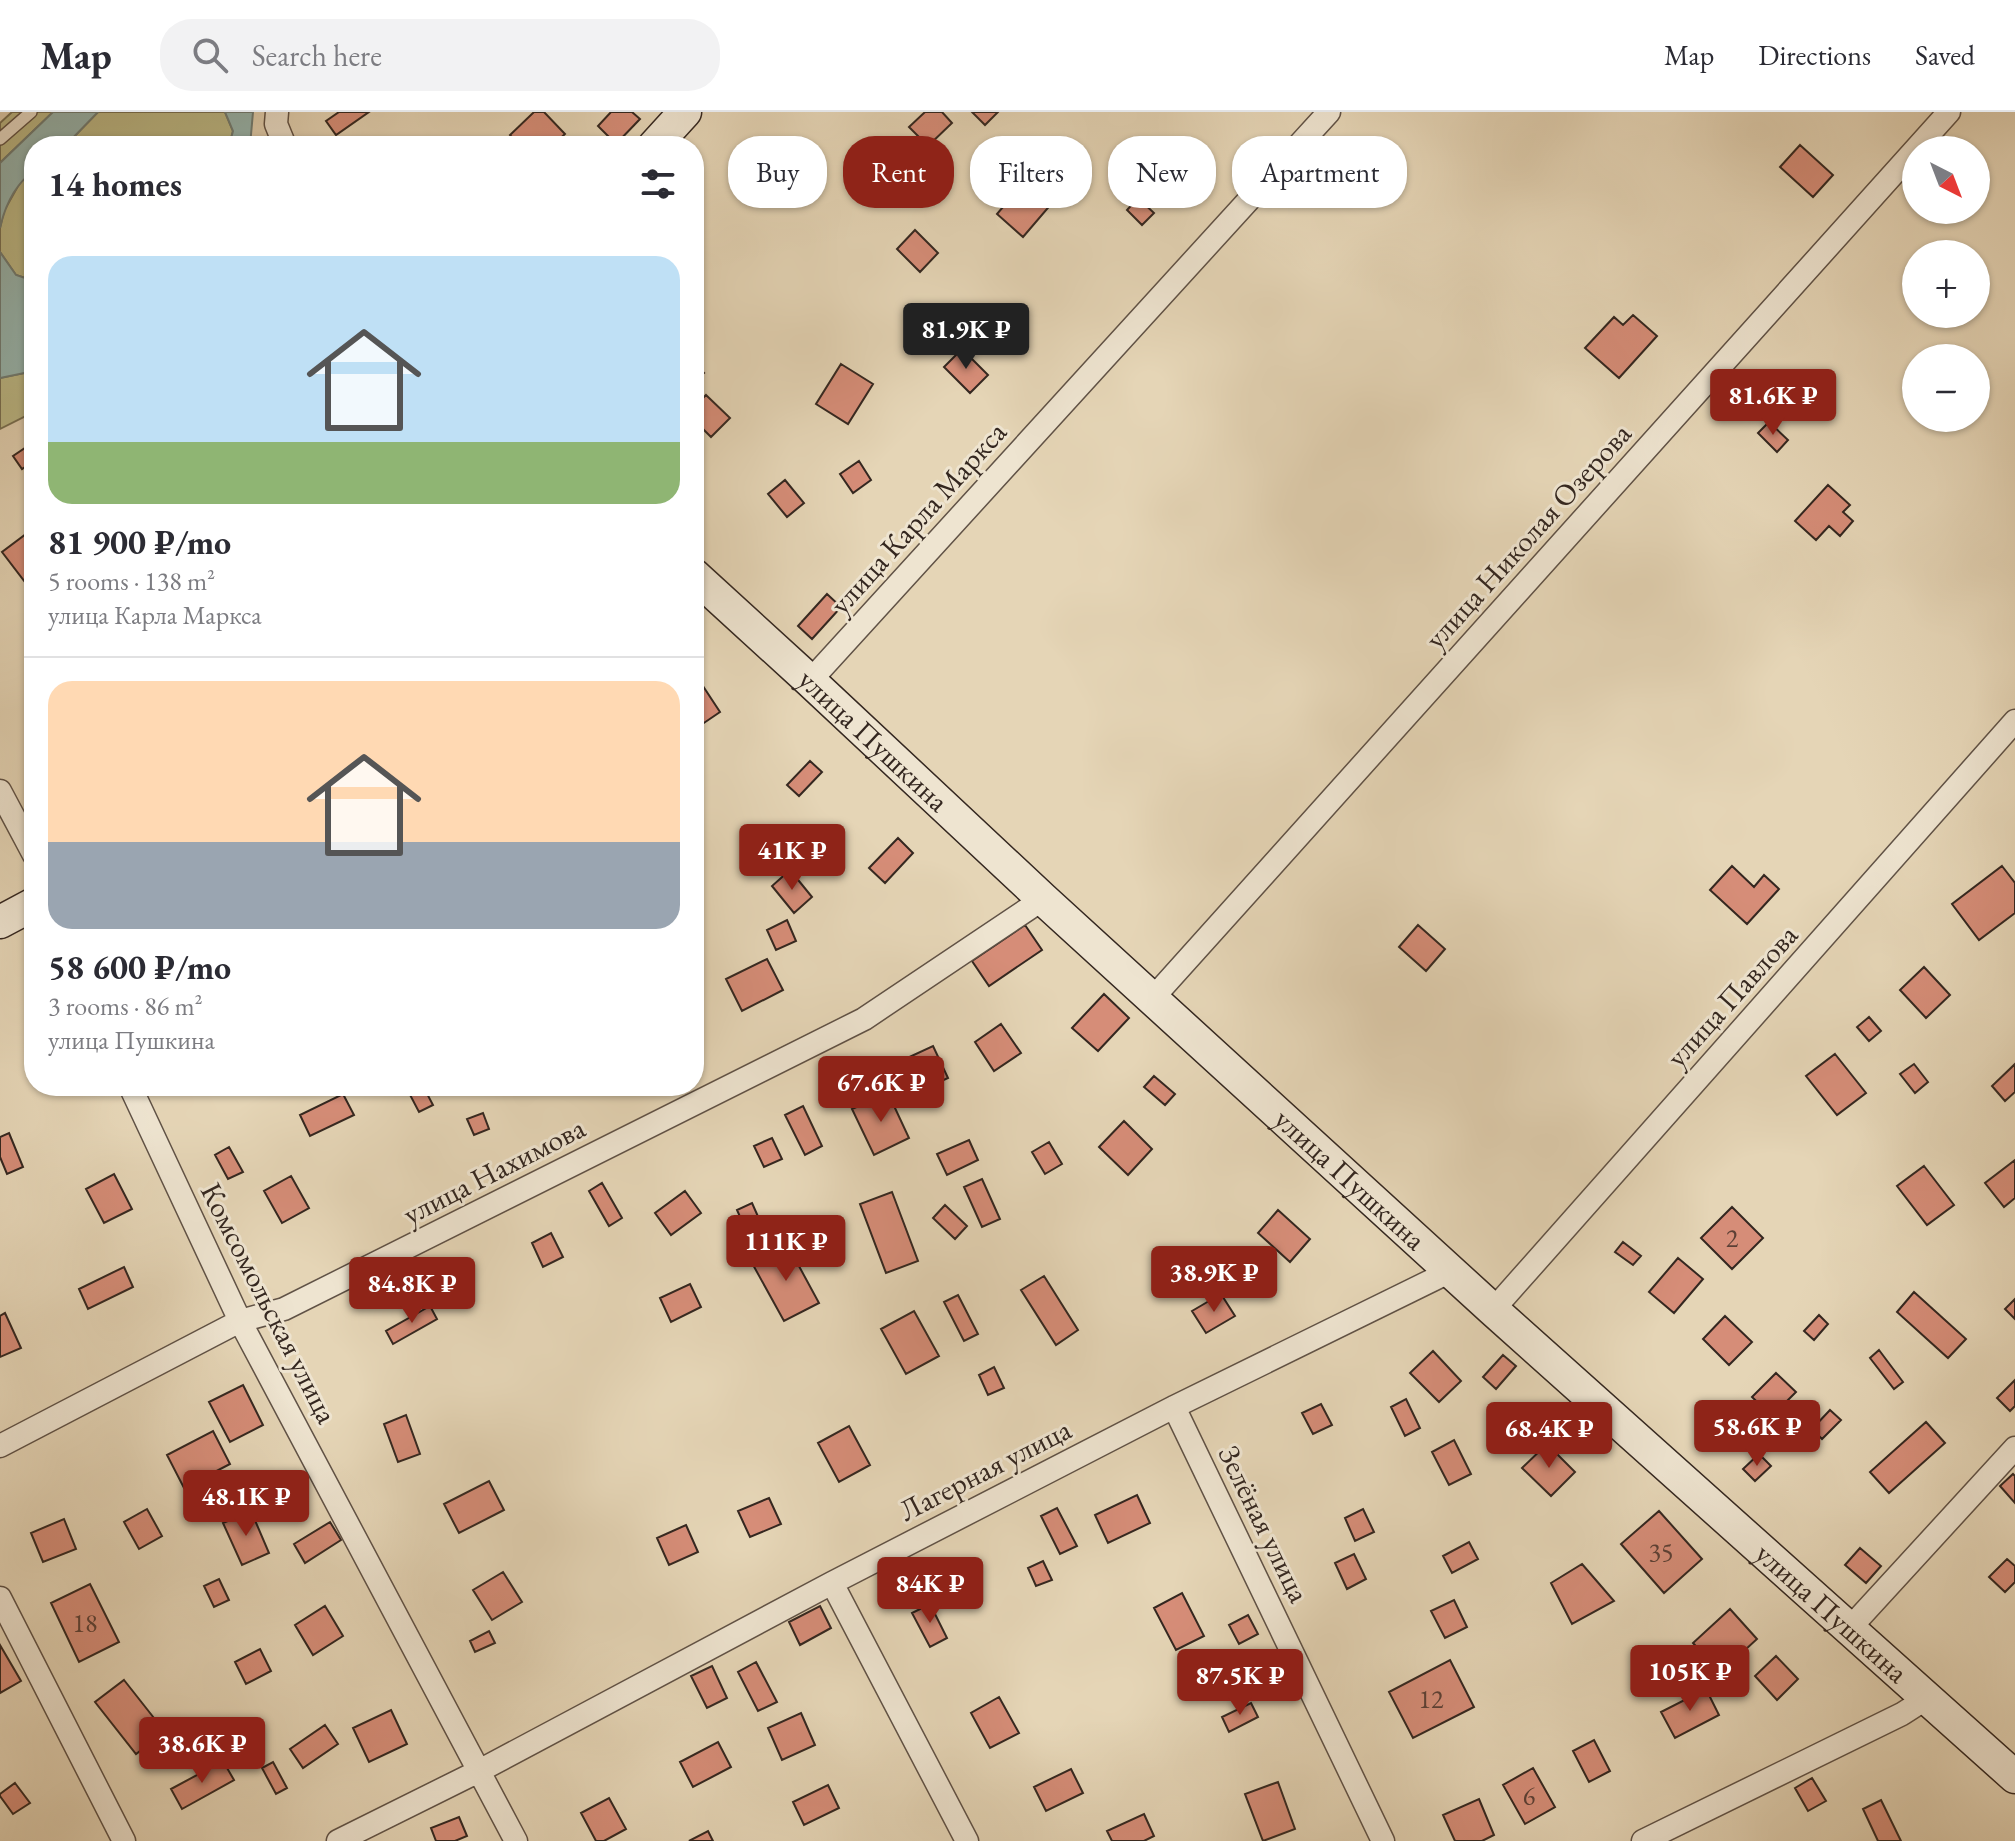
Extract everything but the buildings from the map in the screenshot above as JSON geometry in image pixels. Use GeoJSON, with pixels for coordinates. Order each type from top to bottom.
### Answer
{"type":"FeatureCollection","features":[{"type":"Feature","properties":{"kind":"main road"},"geometry":{"type":"LineString","coordinates":[[663,136],[685,112]]}},
{"type":"Feature","properties":{"kind":"main road","name":"улица Пушкина"},"geometry":{"type":"LineString","coordinates":[[704,584],[1493,1310],[2015,1777]]}},
{"type":"Feature","properties":{"kind":"main road"},"geometry":{"type":"LineString","coordinates":[[0,922],[24,909]]}},
{"type":"Feature","properties":{"kind":"street"},"geometry":{"type":"LineString","coordinates":[[277,112],[276,124],[281,136]]}},
{"type":"Feature","properties":{"kind":"street","name":"улица Карла Маркса"},"geometry":{"type":"LineString","coordinates":[[810,681],[1329,112]]}},
{"type":"Feature","properties":{"kind":"street","name":"улица Николая Озерова"},"geometry":{"type":"LineString","coordinates":[[1152,999],[1949,112]]}},
{"type":"Feature","properties":{"kind":"street","name":"улица Павлова"},"geometry":{"type":"LineString","coordinates":[[1493,1310],[2015,721]]}},
{"type":"Feature","properties":{"kind":"street"},"geometry":{"type":"LineString","coordinates":[[0,791],[24,836]]}},
{"type":"Feature","properties":{"kind":"street","name":"улица Нахимова"},"geometry":{"type":"LineString","coordinates":[[0,1446],[240,1321],[284,1309],[864,1019],[1043,899]]}},
{"type":"Feature","properties":{"kind":"street","name":"Комсомольская улица"},"geometry":{"type":"LineString","coordinates":[[135,1096],[240,1321],[516,1841]]}},
{"type":"Feature","properties":{"kind":"street","name":"Лагерная улица"},"geometry":{"type":"LineString","coordinates":[[338,1841],[479,1771],[832,1583],[1174,1407],[1451,1271]]}},
{"type":"Feature","properties":{"kind":"street","name":"Зелёная улица"},"geometry":{"type":"LineString","coordinates":[[1174,1407],[1383,1841]]}},
{"type":"Feature","properties":{"kind":"street"},"geometry":{"type":"LineString","coordinates":[[1849,1629],[2015,1448]]}},
{"type":"Feature","properties":{"kind":"street"},"geometry":{"type":"LineString","coordinates":[[832,1583],[967,1841]]}},
{"type":"Feature","properties":{"kind":"street"},"geometry":{"type":"LineString","coordinates":[[0,1598],[124,1841]]}},
{"type":"Feature","properties":{"kind":"street"},"geometry":{"type":"LineString","coordinates":[[1643,1841],[1902,1714],[1927,1698]]}},
{"type":"Feature","properties":{"kind":"lane"},"geometry":{"type":"LineString","coordinates":[[0,139],[31,112]]}},
{"type":"Feature","properties":{"kind":"shaded area"},"geometry":{"type":"Polygon","coordinates":[[[12,112],[53,112],[28,136],[24,136],[24,140],[0,163],[0,123],[12,112]]]}},
{"type":"Feature","properties":{"kind":"shaded area"},"geometry":{"type":"Polygon","coordinates":[[[98,112],[225,112],[233,131],[232,136],[75,136],[98,112]]]}},
{"type":"Feature","properties":{"kind":"shaded area"},"geometry":{"type":"Polygon","coordinates":[[[24,178],[24,278],[16,275],[0,252],[4,211],[24,178]]]}},
{"type":"Feature","properties":{"kind":"shaded area"},"geometry":{"type":"Polygon","coordinates":[[[24,373],[24,417],[0,429],[0,378],[24,373]]]}},
{"type":"Feature","properties":{"kind":"water"},"geometry":{"type":"Polygon","coordinates":[[[53,112],[98,112],[75,136],[28,136],[53,112]]]}},
{"type":"Feature","properties":{"kind":"water"},"geometry":{"type":"Polygon","coordinates":[[[225,112],[253,112],[251,136],[232,136],[233,131],[225,112]]]}},
{"type":"Feature","properties":{"kind":"water"},"geometry":{"type":"Polygon","coordinates":[[[24,140],[24,179],[12,196],[0,228],[0,163],[24,140]]]}},
{"type":"Feature","properties":{"kind":"water"},"geometry":{"type":"Polygon","coordinates":[[[0,252],[16,275],[24,278],[24,373],[0,378],[0,252]]]}}]}
